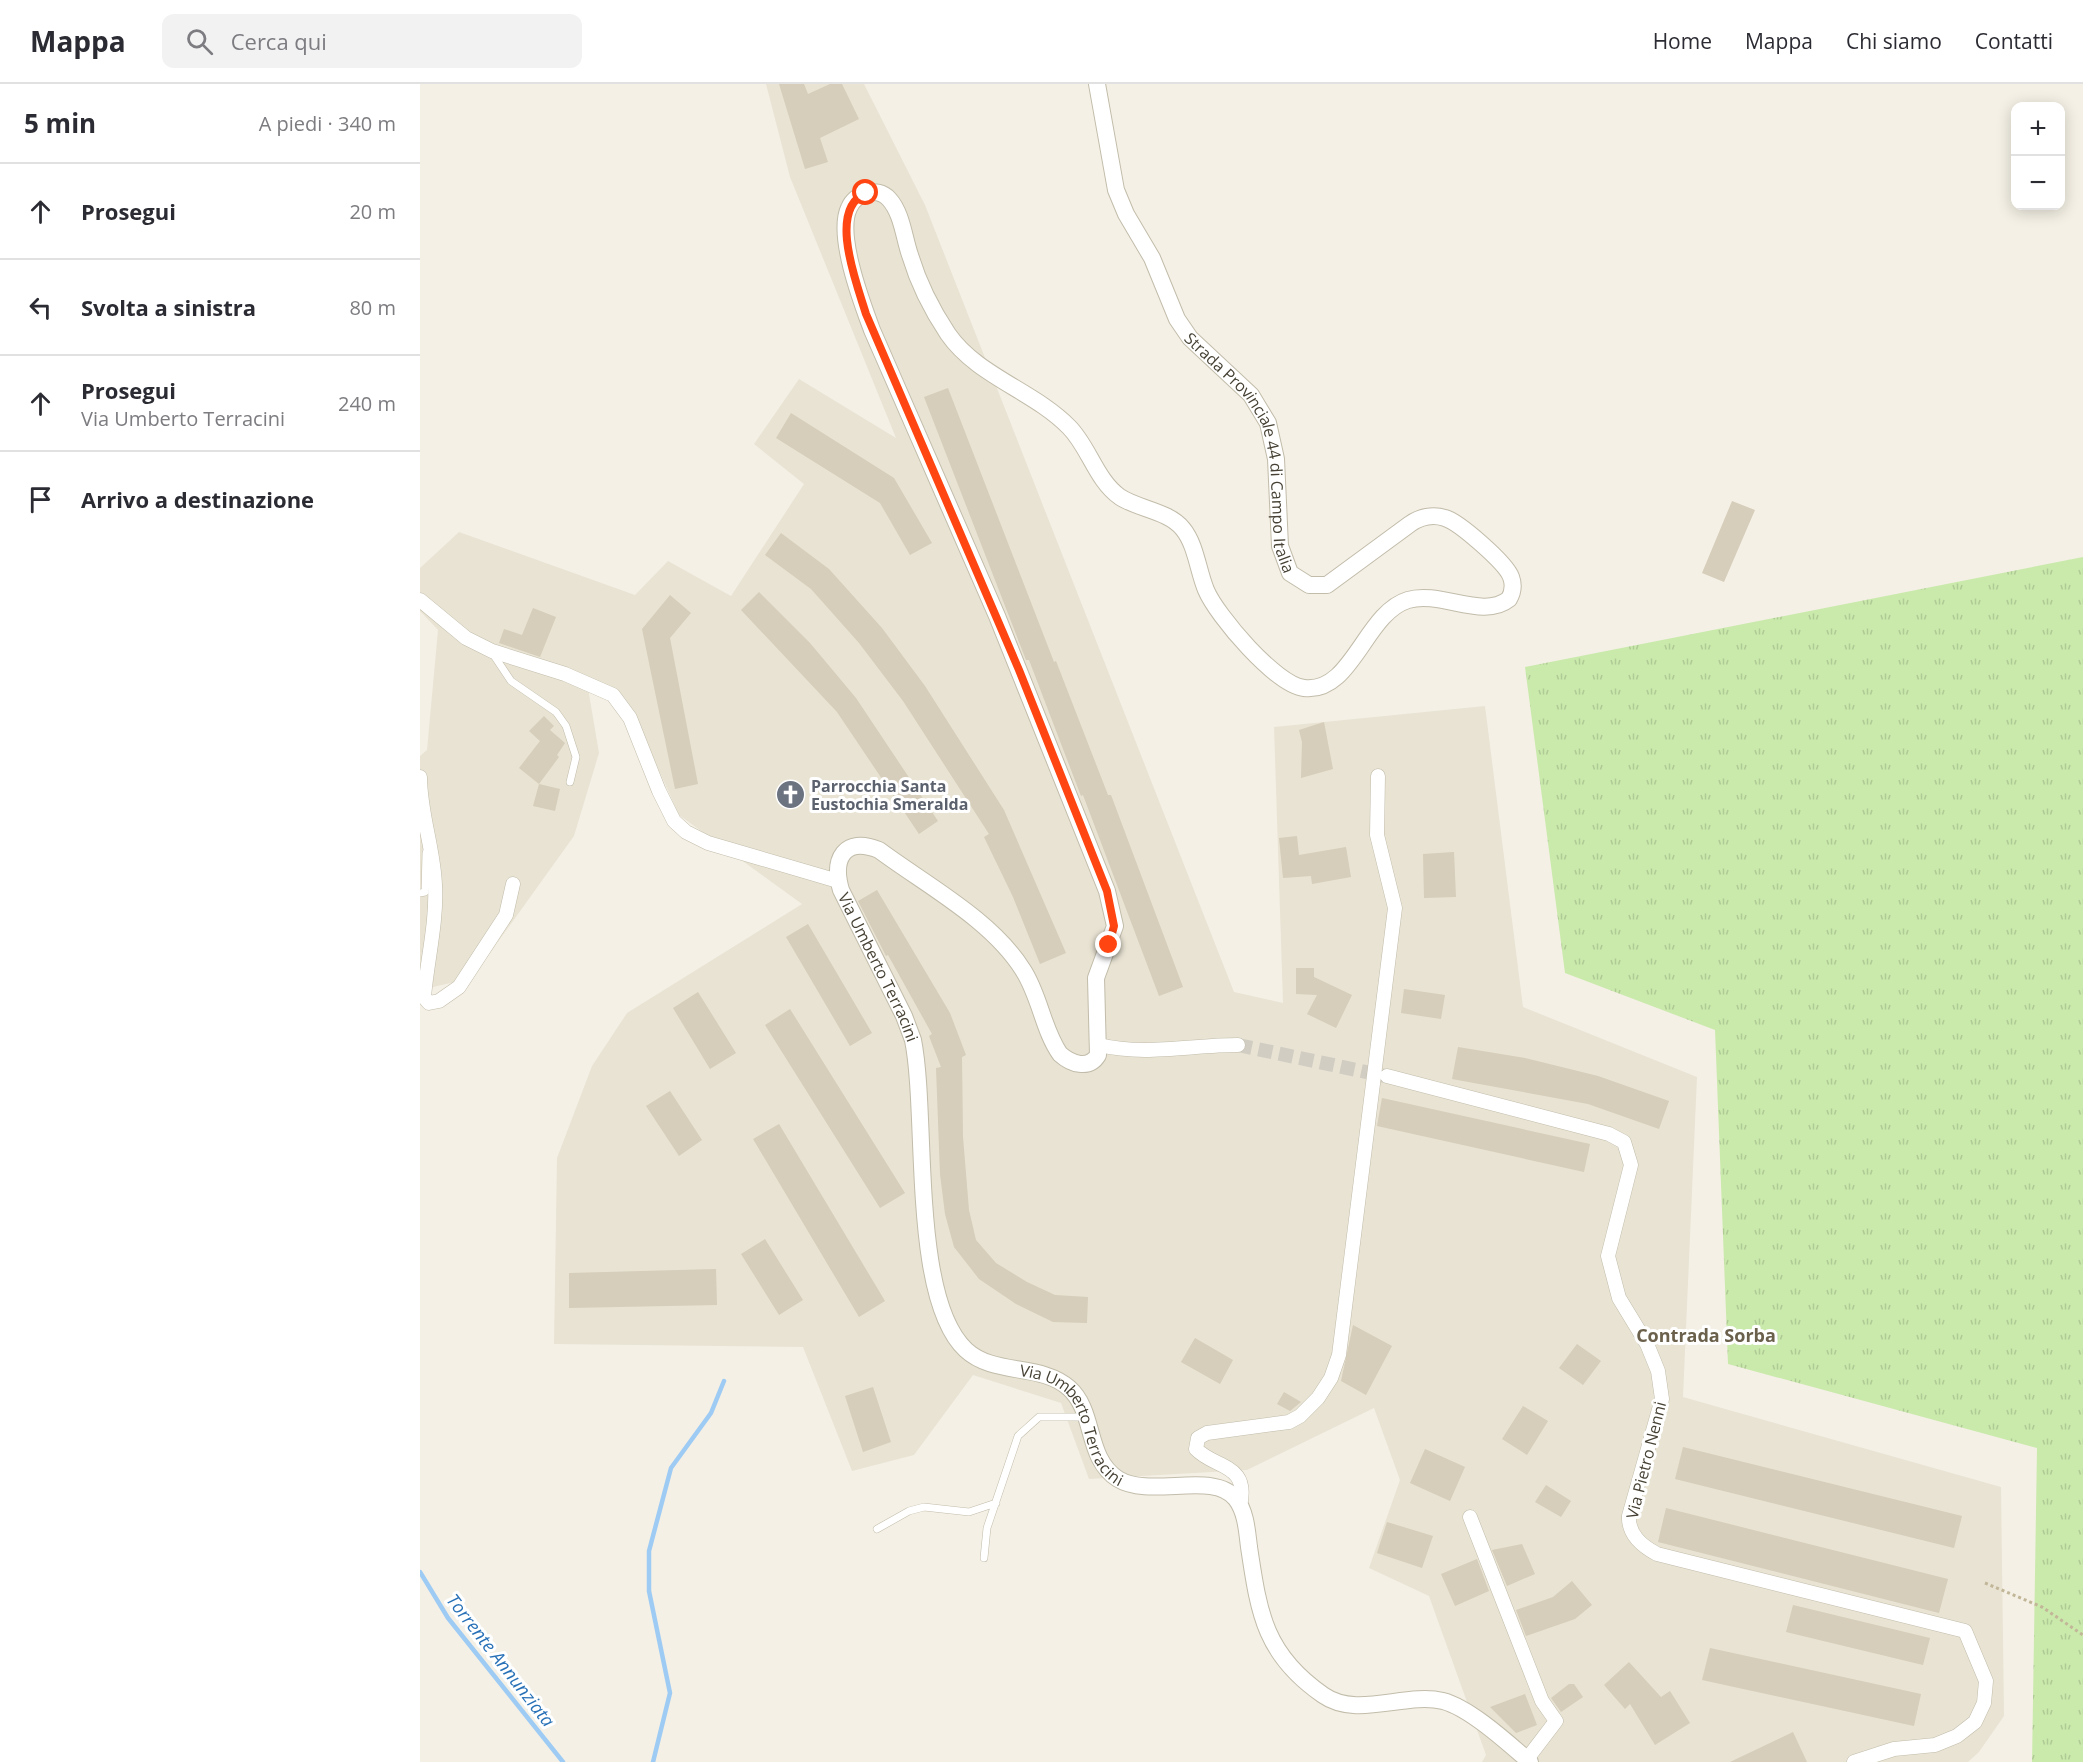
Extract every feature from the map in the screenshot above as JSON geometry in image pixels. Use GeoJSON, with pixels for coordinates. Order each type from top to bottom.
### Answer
{"type":"FeatureCollection","features":[{"type":"Feature","properties":{"kind":"street","name":"Strada Provinciale 44 di Campo Italia"},"geometry":{"type":"LineString","coordinates":[[1097,84],[1116,190],[1126,214],[1152,258],[1177,319],[1190,338],[1251,395],[1268,423],[1277,466],[1281,546],[1290,573],[1309,585],[1327,585],[1410,524],[1425,517],[1438,516],[1455,522],[1504,566],[1513,582],[1512,594],[1504,603],[1491,607],[1431,597],[1401,602],[1384,615],[1347,666],[1332,680],[1310,688],[1288,683],[1248,646],[1218,612],[1205,588],[1189,540],[1179,525],[1120,496],[1108,486],[1090,454],[1069,427],[1037,401],[977,362],[950,337],[920,281],[894,207],[883,194],[871,192],[860,195],[848,210],[848,243],[866,314],[901,400],[1019,670],[1112,907],[1113,934],[1095,985],[1099,1045]]}},
{"type":"Feature","properties":{"kind":"street"},"geometry":{"type":"LineString","coordinates":[[420,600],[466,638],[492,651],[583,680],[613,695],[630,718],[659,791],[674,821],[686,832],[708,843],[838,881]]}},
{"type":"Feature","properties":{"kind":"street"},"geometry":{"type":"LineString","coordinates":[[1378,776],[1377,835],[1395,908],[1395,920],[1388,956],[1379,1043],[1353,1222],[1339,1355],[1331,1378],[1318,1398],[1300,1416],[1289,1422],[1207,1433],[1198,1438],[1196,1449],[1224,1465],[1239,1478],[1243,1491],[1240,1506],[1263,1624],[1278,1653],[1297,1675],[1326,1697],[1341,1704],[1423,1700],[1447,1702],[1473,1717],[1528,1761],[1556,1721],[1542,1701],[1470,1517]]}},
{"type":"Feature","properties":{"kind":"street"},"geometry":{"type":"LineString","coordinates":[[420,777],[420,797],[430,839],[436,889],[424,997],[429,1003],[439,1001],[459,987],[506,915],[513,884]]}},
{"type":"Feature","properties":{"kind":"street","name":"Via Umberto Terracini"},"geometry":{"type":"LineString","coordinates":[[1099,1045],[1096,1059],[1088,1065],[1064,1057],[1055,1045],[1028,978],[1005,946],[979,923],[879,850],[860,846],[844,852],[837,866],[838,881],[913,1040],[926,1226],[936,1284],[949,1325],[960,1343],[979,1359],[1050,1377],[1065,1385],[1078,1397],[1101,1462],[1118,1479],[1149,1488],[1213,1487],[1232,1494],[1240,1506]]}},
{"type":"Feature","properties":{"kind":"street"},"geometry":{"type":"LineString","coordinates":[[1099,1045],[1137,1052],[1201,1045],[1238,1045]]}},
{"type":"Feature","properties":{"kind":"street","name":"Via Pietro Nenni"},"geometry":{"type":"LineString","coordinates":[[1388,1076],[1609,1134],[1624,1142],[1630,1165],[1608,1256],[1619,1298],[1647,1344],[1658,1371],[1662,1399],[1629,1516],[1632,1531],[1642,1546],[1657,1554],[1965,1631],[1986,1681],[1984,1703],[1975,1722],[1957,1737],[1935,1745],[1894,1749],[1854,1762]]}},
{"type":"Feature","properties":{"kind":"lane"},"geometry":{"type":"LineString","coordinates":[[492,651],[512,681],[556,711],[566,726],[576,757],[570,782]]}},
{"type":"Feature","properties":{"kind":"lane"},"geometry":{"type":"LineString","coordinates":[[420,893],[425,892],[425,854],[430,839]]}},
{"type":"Feature","properties":{"kind":"lane"},"geometry":{"type":"LineString","coordinates":[[984,1558],[987,1528],[1018,1436],[1028,1424],[1039,1417],[1085,1417]]}},
{"type":"Feature","properties":{"kind":"lane"},"geometry":{"type":"LineString","coordinates":[[877,1529],[909,1510],[924,1508],[969,1512],[996,1503]]}},
{"type":"Feature","properties":{"kind":"path"},"geometry":{"type":"LineString","coordinates":[[1985,1583],[2042,1607],[2083,1635]]}},
{"type":"Feature","properties":{"kind":"shaded area"},"geometry":{"type":"Polygon","coordinates":[[[766,84],[864,84],[925,205],[1234,992],[1283,1003],[1274,727],[1485,706],[1523,1007],[1697,1077],[1683,1397],[2001,1487],[2004,1716],[1979,1752],[1968,1762],[1482,1762],[1486,1755],[1429,1596],[1369,1568],[1400,1480],[1374,1408],[1247,1470],[1089,1479],[1061,1403],[973,1375],[914,1455],[852,1471],[803,1347],[554,1344],[557,1158],[592,1066],[627,1013],[802,904],[679,815],[631,708],[588,688],[599,753],[574,836],[472,978],[420,990],[420,756],[427,750],[438,630],[420,611],[420,568],[459,532],[635,595],[668,561],[731,596],[804,484],[754,444],[799,379],[896,438],[790,177],[766,84]]]}},
{"type":"Feature","properties":{"kind":"green space"},"geometry":{"type":"Polygon","coordinates":[[[2083,557],[2083,1762],[2032,1762],[2037,1448],[1728,1364],[1715,1030],[1565,973],[1525,667],[2083,557]]]}},
{"type":"Feature","properties":{"kind":"building"},"geometry":{"type":"Polygon","coordinates":[[[779,84],[804,84],[808,94],[830,84],[842,84],[859,119],[820,138],[828,162],[805,169],[779,84]]]}},
{"type":"Feature","properties":{"kind":"building"},"geometry":{"type":"Polygon","coordinates":[[[948,388],[1054,662],[1056,661],[1108,795],[1111,795],[1183,987],[1159,996],[1083,795],[1081,796],[1029,660],[1026,660],[924,397],[948,388]]]}},
{"type":"Feature","properties":{"kind":"building"},"geometry":{"type":"Polygon","coordinates":[[[791,413],[894,478],[932,543],[910,555],[880,503],[776,438],[791,413]]]}},
{"type":"Feature","properties":{"kind":"building"},"geometry":{"type":"Polygon","coordinates":[[[1732,501],[1755,510],[1724,582],[1702,573],[1732,501]]]}},
{"type":"Feature","properties":{"kind":"building"},"geometry":{"type":"Polygon","coordinates":[[[781,533],[829,569],[882,628],[925,686],[1004,810],[1066,953],[1040,964],[1013,897],[984,837],[989,834],[903,701],[859,643],[811,589],[765,555],[781,533]]]}},
{"type":"Feature","properties":{"kind":"building"},"geometry":{"type":"Polygon","coordinates":[[[759,592],[810,643],[856,698],[938,821],[919,834],[837,712],[741,610],[759,592]]]}},
{"type":"Feature","properties":{"kind":"building"},"geometry":{"type":"Polygon","coordinates":[[[670,595],[691,613],[670,638],[698,784],[675,789],[642,629],[670,595]]]}},
{"type":"Feature","properties":{"kind":"building"},"geometry":{"type":"Polygon","coordinates":[[[533,608],[556,617],[540,657],[499,643],[504,629],[522,635],[533,608]]]}},
{"type":"Feature","properties":{"kind":"building"},"geometry":{"type":"Polygon","coordinates":[[[544,716],[554,726],[550,730],[565,743],[557,755],[559,757],[539,784],[519,768],[540,741],[529,731],[544,716]]]}},
{"type":"Feature","properties":{"kind":"building"},"geometry":{"type":"Polygon","coordinates":[[[1324,722],[1333,769],[1301,778],[1302,742],[1299,730],[1324,722]]]}},
{"type":"Feature","properties":{"kind":"building"},"geometry":{"type":"Polygon","coordinates":[[[539,784],[560,789],[555,811],[533,806],[539,784]]]}},
{"type":"Feature","properties":{"kind":"building"},"geometry":{"type":"Polygon","coordinates":[[[1297,836],[1299,855],[1346,847],[1351,877],[1312,884],[1311,876],[1283,878],[1279,838],[1297,836]]]}},
{"type":"Feature","properties":{"kind":"building"},"geometry":{"type":"Polygon","coordinates":[[[1454,852],[1456,897],[1424,898],[1423,854],[1454,852]]]}},
{"type":"Feature","properties":{"kind":"building"},"geometry":{"type":"Polygon","coordinates":[[[877,890],[950,1013],[966,1055],[962,1057],[963,1137],[969,1210],[976,1240],[996,1263],[1027,1282],[1055,1295],[1088,1297],[1087,1323],[1053,1322],[1016,1304],[979,1279],[954,1247],[945,1214],[940,1174],[936,1068],[941,1067],[929,1036],[932,1034],[888,955],[886,956],[858,901],[877,890]]]}},
{"type":"Feature","properties":{"kind":"building"},"geometry":{"type":"Polygon","coordinates":[[[808,924],[872,1033],[850,1046],[786,937],[808,924]]]}},
{"type":"Feature","properties":{"kind":"building"},"geometry":{"type":"Polygon","coordinates":[[[1296,968],[1314,968],[1314,977],[1352,995],[1336,1028],[1307,1014],[1317,995],[1296,994],[1296,968]]]}},
{"type":"Feature","properties":{"kind":"building"},"geometry":{"type":"Polygon","coordinates":[[[1404,989],[1445,995],[1441,1019],[1401,1013],[1404,989]]]}},
{"type":"Feature","properties":{"kind":"building"},"geometry":{"type":"Polygon","coordinates":[[[698,992],[736,1053],[710,1069],[673,1008],[698,992]]]}},
{"type":"Feature","properties":{"kind":"building"},"geometry":{"type":"Polygon","coordinates":[[[790,1009],[905,1193],[880,1208],[765,1025],[790,1009]]]}},
{"type":"Feature","properties":{"kind":"building"},"geometry":{"type":"Polygon","coordinates":[[[1458,1047],[1525,1058],[1598,1076],[1669,1101],[1659,1129],[1588,1104],[1452,1079],[1458,1047]]]}},
{"type":"Feature","properties":{"kind":"building"},"geometry":{"type":"Polygon","coordinates":[[[670,1091],[702,1140],[679,1156],[646,1106],[670,1091]]]}},
{"type":"Feature","properties":{"kind":"building"},"geometry":{"type":"Polygon","coordinates":[[[1382,1098],[1590,1144],[1584,1172],[1377,1126],[1382,1098]]]}},
{"type":"Feature","properties":{"kind":"building"},"geometry":{"type":"Polygon","coordinates":[[[779,1124],[885,1301],[859,1317],[753,1139],[779,1124]]]}},
{"type":"Feature","properties":{"kind":"building"},"geometry":{"type":"Polygon","coordinates":[[[765,1239],[803,1300],[779,1315],[741,1254],[765,1239]]]}},
{"type":"Feature","properties":{"kind":"building"},"geometry":{"type":"Polygon","coordinates":[[[716,1269],[717,1305],[569,1308],[569,1273],[716,1269]]]}},
{"type":"Feature","properties":{"kind":"building"},"geometry":{"type":"Polygon","coordinates":[[[1353,1325],[1392,1346],[1366,1395],[1341,1381],[1353,1325]]]}},
{"type":"Feature","properties":{"kind":"building"},"geometry":{"type":"Polygon","coordinates":[[[1195,1338],[1233,1360],[1220,1384],[1181,1362],[1195,1338]]]}},
{"type":"Feature","properties":{"kind":"building"},"geometry":{"type":"Polygon","coordinates":[[[1577,1344],[1601,1361],[1583,1385],[1559,1368],[1577,1344]]]}},
{"type":"Feature","properties":{"kind":"building"},"geometry":{"type":"Polygon","coordinates":[[[873,1387],[891,1442],[863,1452],[845,1396],[873,1387]]]}},
{"type":"Feature","properties":{"kind":"building"},"geometry":{"type":"Polygon","coordinates":[[[1284,1392],[1301,1402],[1290,1411],[1277,1404],[1284,1392]]]}},
{"type":"Feature","properties":{"kind":"building"},"geometry":{"type":"Polygon","coordinates":[[[1523,1406],[1548,1421],[1527,1455],[1502,1439],[1523,1406]]]}},
{"type":"Feature","properties":{"kind":"building"},"geometry":{"type":"Polygon","coordinates":[[[1683,1447],[1962,1516],[1954,1548],[1675,1479],[1683,1447]]]}},
{"type":"Feature","properties":{"kind":"building"},"geometry":{"type":"Polygon","coordinates":[[[1425,1449],[1465,1467],[1450,1501],[1410,1483],[1425,1449]]]}},
{"type":"Feature","properties":{"kind":"building"},"geometry":{"type":"Polygon","coordinates":[[[1546,1485],[1571,1501],[1561,1517],[1535,1502],[1546,1485]]]}},
{"type":"Feature","properties":{"kind":"building"},"geometry":{"type":"Polygon","coordinates":[[[1666,1508],[1948,1579],[1939,1613],[1658,1542],[1666,1508]]]}},
{"type":"Feature","properties":{"kind":"building"},"geometry":{"type":"Polygon","coordinates":[[[1387,1522],[1433,1536],[1422,1568],[1377,1553],[1387,1522]]]}},
{"type":"Feature","properties":{"kind":"building"},"geometry":{"type":"Polygon","coordinates":[[[1522,1544],[1535,1574],[1507,1586],[1492,1550],[1522,1544]]]}},
{"type":"Feature","properties":{"kind":"building"},"geometry":{"type":"Polygon","coordinates":[[[1477,1559],[1489,1591],[1455,1606],[1441,1574],[1477,1559]]]}},
{"type":"Feature","properties":{"kind":"building"},"geometry":{"type":"Polygon","coordinates":[[[1572,1581],[1592,1605],[1575,1619],[1526,1636],[1516,1610],[1553,1597],[1572,1581]]]}},
{"type":"Feature","properties":{"kind":"building"},"geometry":{"type":"Polygon","coordinates":[[[1793,1605],[1930,1638],[1923,1665],[1786,1632],[1793,1605]]]}},
{"type":"Feature","properties":{"kind":"building"},"geometry":{"type":"Polygon","coordinates":[[[1710,1648],[1921,1694],[1914,1726],[1702,1680],[1710,1648]]]}},
{"type":"Feature","properties":{"kind":"building"},"geometry":{"type":"Polygon","coordinates":[[[1629,1662],[1661,1697],[1670,1691],[1690,1723],[1655,1745],[1630,1704],[1625,1709],[1604,1685],[1629,1662]]]}},
{"type":"Feature","properties":{"kind":"building"},"geometry":{"type":"Polygon","coordinates":[[[1569,1684],[1574,1684],[1583,1697],[1561,1712],[1551,1698],[1569,1684]]]}},
{"type":"Feature","properties":{"kind":"building"},"geometry":{"type":"Polygon","coordinates":[[[1525,1694],[1537,1725],[1516,1733],[1490,1707],[1525,1694]]]}},
{"type":"Feature","properties":{"kind":"building"},"geometry":{"type":"Polygon","coordinates":[[[1793,1732],[1807,1762],[1730,1762],[1793,1732]]]}},
{"type":"Feature","properties":{"kind":"waterway"},"geometry":{"type":"LineString","coordinates":[[653,1762],[670,1693],[649,1591],[649,1551],[671,1468],[711,1413],[724,1381]]}},
{"type":"Feature","properties":{"kind":"waterway","name":"Torrente Annunziata"},"geometry":{"type":"LineString","coordinates":[[420,1572],[448,1618],[563,1762]]}},
{"type":"Feature","properties":{"kind":"tunnel"},"geometry":{"type":"LineString","coordinates":[[1238,1045],[1385,1076]]}},
{"type":"Feature","properties":{"kind":"place","name":"Parrocchia Santa Eustochia Smeralda"},"geometry":{"type":"Point","coordinates":[790,795]}},
{"type":"Feature","properties":{"kind":"district","name":"Contrada Sorba"},"geometry":{"type":"Point","coordinates":[1706,1335]}},
{"type":"Feature","properties":{"kind":"route"},"geometry":{"type":"LineString","coordinates":[[866,193],[850,204],[846,215],[851,260],[866,314],[901,400],[997,616],[1107,891],[1114,916],[1113,934],[1109,945]]}}]}
